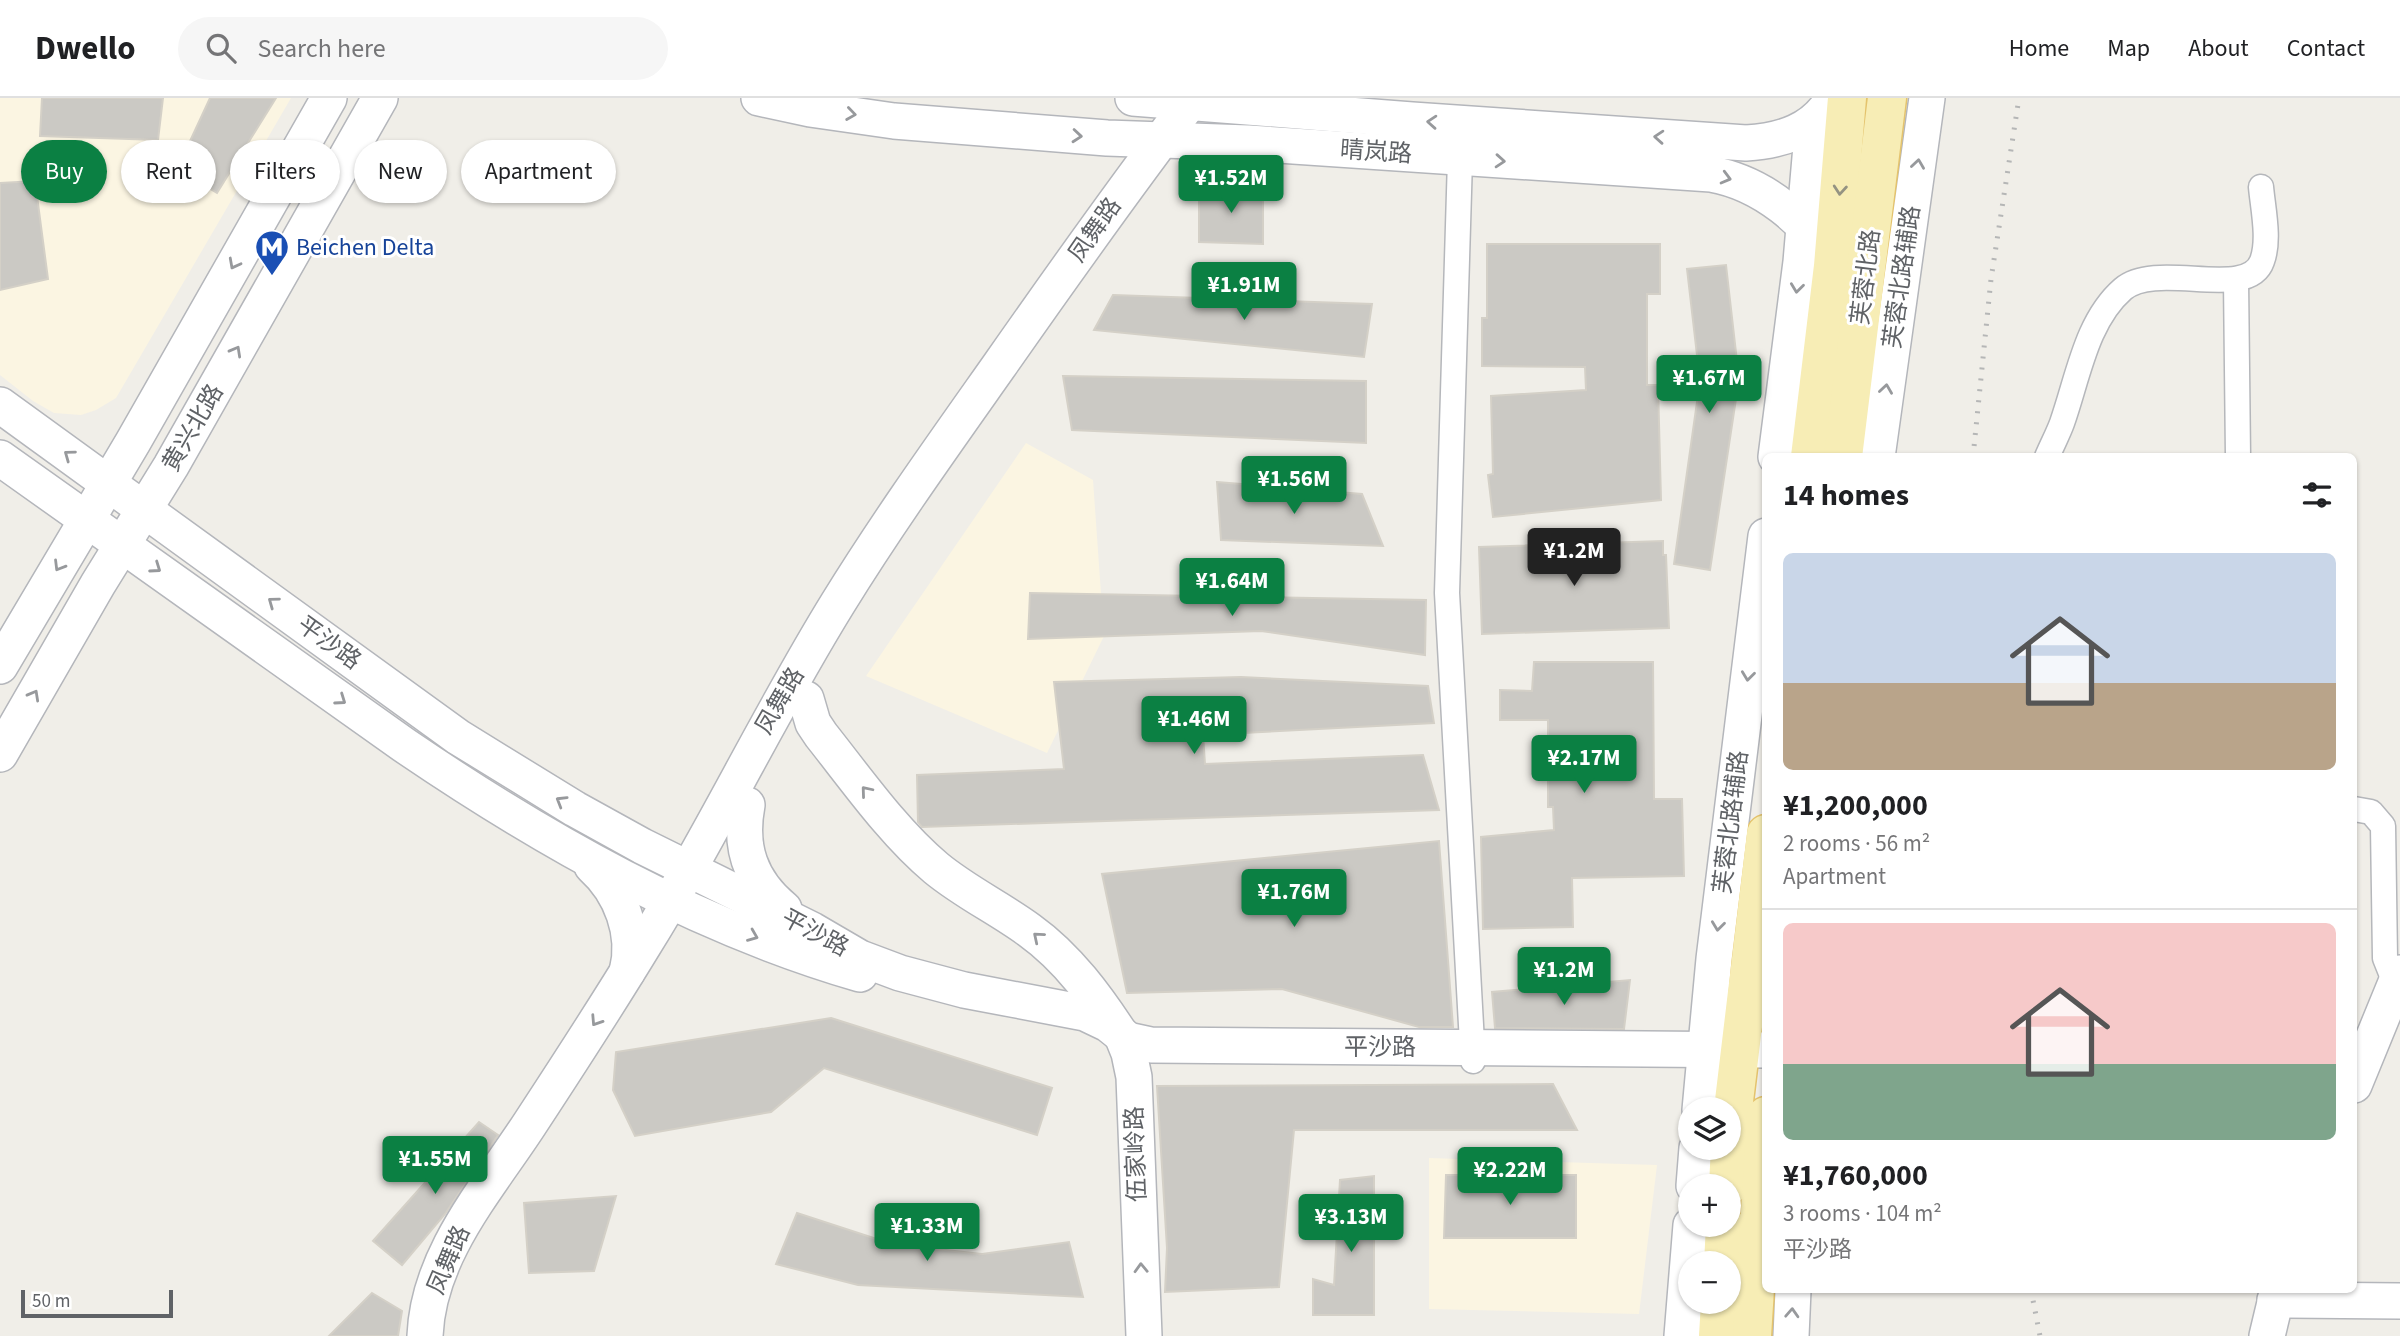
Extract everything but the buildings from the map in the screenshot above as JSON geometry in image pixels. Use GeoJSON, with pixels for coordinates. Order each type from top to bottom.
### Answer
{"type":"FeatureCollection","features":[{"type":"Feature","properties":{"kind":"main road","name":"芙蓉北路"},"geometry":{"type":"LineString","coordinates":[[1810,453],[1833,266],[1847,98]]}},
{"type":"Feature","properties":{"kind":"main road","name":"芙蓉北路"},"geometry":{"type":"LineString","coordinates":[[1844,453],[1889,105]]}},
{"type":"Feature","properties":{"kind":"main road"},"geometry":{"type":"LineString","coordinates":[[1729,1174],[1737,1058],[1762,865]]}},
{"type":"Feature","properties":{"kind":"main road"},"geometry":{"type":"LineString","coordinates":[[1752,1336],[1762,1179]]}},
{"type":"Feature","properties":{"kind":"street","name":"黄兴北路"},"geometry":{"type":"LineString","coordinates":[[0,666],[108,484],[329,98]]}},
{"type":"Feature","properties":{"kind":"street","name":"黄兴北路"},"geometry":{"type":"LineString","coordinates":[[0,754],[144,510],[380,98]]}},
{"type":"Feature","properties":{"kind":"street","name":"晴岚路"},"geometry":{"type":"LineString","coordinates":[[759,98],[894,121],[1107,138],[1248,143],[1729,177],[1751,187],[1804,224],[1817,238],[1833,266]]}},
{"type":"Feature","properties":{"kind":"street","name":"晴岚路"},"geometry":{"type":"LineString","coordinates":[[1133,98],[1746,142],[1769,142],[1790,135],[1823,111]]}},
{"type":"Feature","properties":{"kind":"street","name":"芙蓉北路辅路"},"geometry":{"type":"LineString","coordinates":[[1878,453],[1927,98]]}},
{"type":"Feature","properties":{"kind":"street","name":"凤舞路"},"geometry":{"type":"LineString","coordinates":[[425,1336],[434,1288],[449,1249],[473,1207],[627,972],[680,905],[699,874],[738,801],[789,685],[839,601],[973,402],[1203,101]]}},
{"type":"Feature","properties":{"kind":"street"},"geometry":{"type":"LineString","coordinates":[[1776,453],[1804,224],[1823,111]]}},
{"type":"Feature","properties":{"kind":"street","name":"凤舞路"},"geometry":{"type":"LineString","coordinates":[[738,801],[806,699],[839,640],[904,542],[1146,192],[1173,141]]}},
{"type":"Feature","properties":{"kind":"street"},"geometry":{"type":"LineString","coordinates":[[1460,159],[1447,593],[1473,1054]]}},
{"type":"Feature","properties":{"kind":"street"},"geometry":{"type":"LineString","coordinates":[[2049,453],[2062,424],[2080,366],[2099,318],[2126,286],[2138,279],[2182,277],[2236,280],[2254,273],[2262,262],[2264,242],[2261,187]]}},
{"type":"Feature","properties":{"kind":"street"},"geometry":{"type":"LineString","coordinates":[[2236,280],[2238,453]]}},
{"type":"Feature","properties":{"kind":"street","name":"平沙路"},"geometry":{"type":"LineString","coordinates":[[0,405],[458,737],[510,771],[612,830],[812,930],[860,958],[900,974],[964,990],[1085,1013],[1098,1018],[1124,1044]]}},
{"type":"Feature","properties":{"kind":"street","name":"平沙路"},"geometry":{"type":"LineString","coordinates":[[0,458],[459,782],[622,878],[680,905],[831,966],[964,1002],[1092,1027],[1124,1044],[1174,1061],[1473,1054],[1737,1058]]}},
{"type":"Feature","properties":{"kind":"street","name":"芙蓉北路辅路"},"geometry":{"type":"LineString","coordinates":[[1709,1097],[1737,1058],[1714,959],[1762,596]]}},
{"type":"Feature","properties":{"kind":"street"},"geometry":{"type":"LineString","coordinates":[[806,699],[808,713],[821,735],[892,823],[934,866],[964,890],[1031,931],[1066,961],[1124,1044]]}},
{"type":"Feature","properties":{"kind":"street"},"geometry":{"type":"LineString","coordinates":[[612,830],[640,836],[677,834],[697,827],[713,814],[738,801],[744,846],[754,875],[774,901],[812,930]]}},
{"type":"Feature","properties":{"kind":"street"},"geometry":{"type":"LineString","coordinates":[[2357,810],[2371,812],[2383,826],[2385,958],[2398,978],[2357,1078]]}},
{"type":"Feature","properties":{"kind":"street"},"geometry":{"type":"LineString","coordinates":[[582,856],[607,881],[627,923],[632,955],[627,972]]}},
{"type":"Feature","properties":{"kind":"street","name":"伍家岭路"},"geometry":{"type":"LineString","coordinates":[[1124,1044],[1133,1077],[1144,1336]]}},
{"type":"Feature","properties":{"kind":"street"},"geometry":{"type":"LineString","coordinates":[[1693,1237],[1705,1322]]}},
{"type":"Feature","properties":{"kind":"street"},"geometry":{"type":"LineString","coordinates":[[2357,1292],[2400,1291]]}},
{"type":"Feature","properties":{"kind":"street"},"geometry":{"type":"LineString","coordinates":[[1790,1336],[1793,1293]]}},
{"type":"Feature","properties":{"kind":"street"},"geometry":{"type":"LineString","coordinates":[[2267,1336],[2277,1293],[2400,1301]]}},
{"type":"Feature","properties":{"kind":"shaded area"},"geometry":{"type":"Polygon","coordinates":[[[0,98],[291,98],[266,140],[230,140],[230,203],[116,398],[81,415],[54,413],[33,401],[0,375],[0,98]]]}},
{"type":"Feature","properties":{"kind":"shaded area"},"geometry":{"type":"Polygon","coordinates":[[[1026,443],[1093,480],[1104,636],[1047,753],[866,676],[1026,443]]]}},
{"type":"Feature","properties":{"kind":"shaded area"},"geometry":{"type":"Polygon","coordinates":[[[1429,1158],[1657,1165],[1639,1314],[1429,1309],[1429,1158]]]}},
{"type":"Feature","properties":{"kind":"railway"},"geometry":{"type":"LineString","coordinates":[[1973,453],[1991,279],[2019,98]]}},
{"type":"Feature","properties":{"kind":"railway"},"geometry":{"type":"LineString","coordinates":[[2032,1293],[2040,1336]]}},
{"type":"Feature","properties":{"kind":"place","name":"Beichen Delta"},"geometry":{"type":"Point","coordinates":[272,277]}}]}
